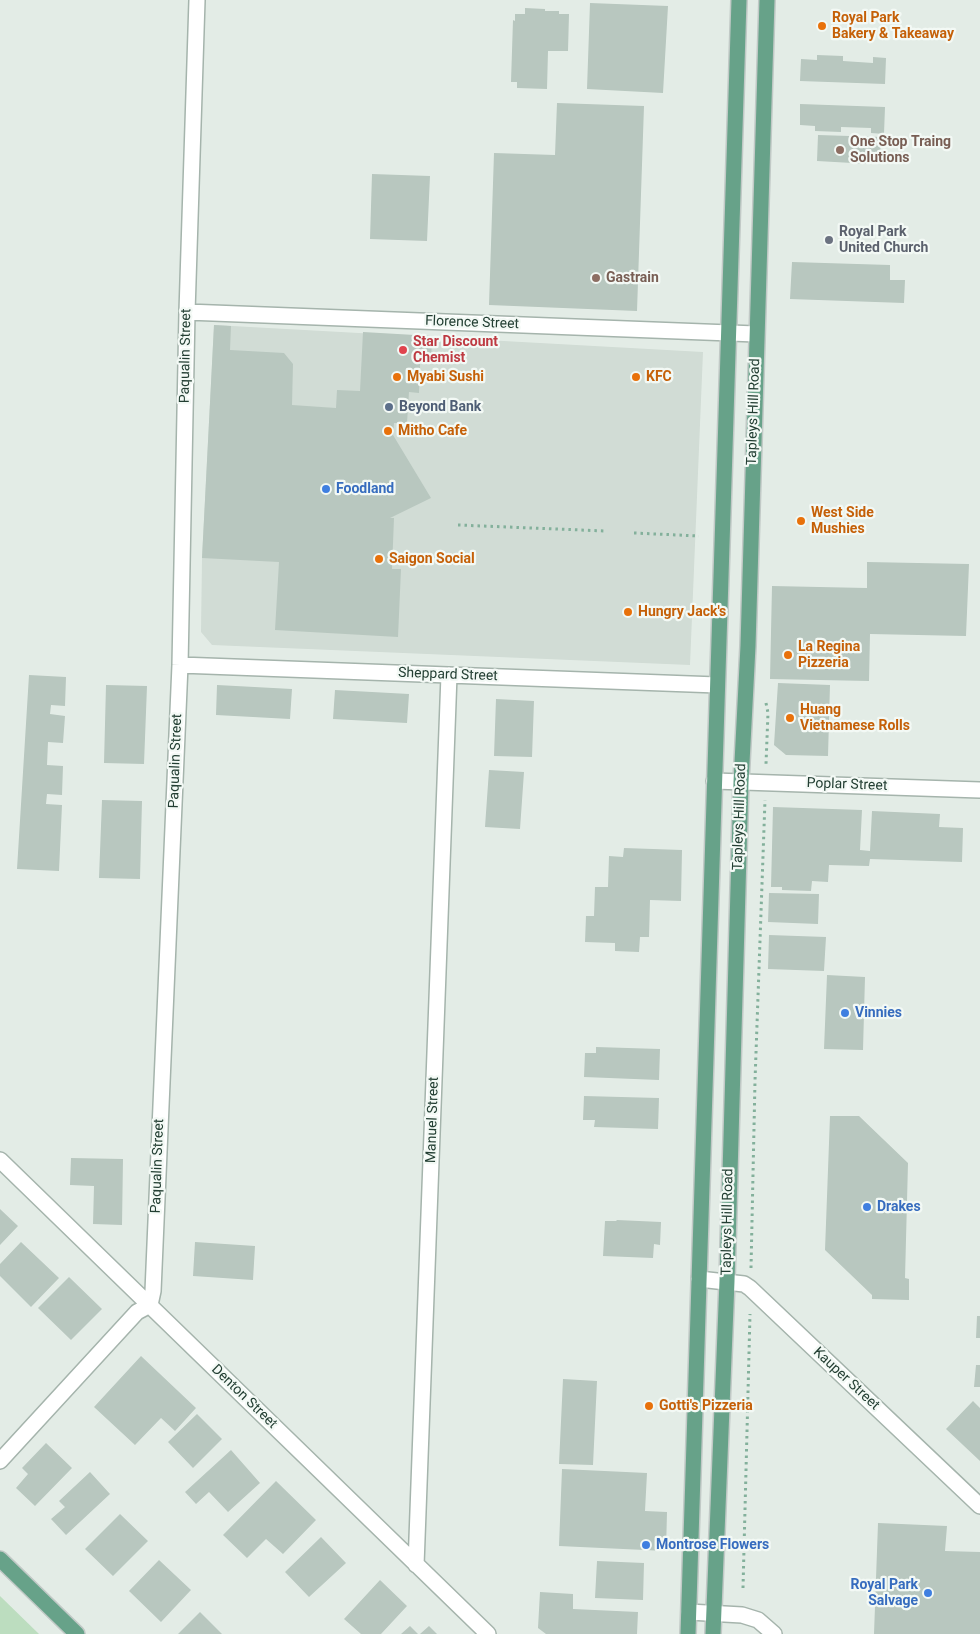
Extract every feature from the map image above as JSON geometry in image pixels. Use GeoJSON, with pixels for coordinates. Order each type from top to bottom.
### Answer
{"type":"FeatureCollection","features":[{"type":"Feature","properties":{"kind":"main road","name":"Tapleys Hill Road"},"geometry":{"type":"LineString","coordinates":[[688,1634],[739,0]]}},
{"type":"Feature","properties":{"kind":"main road","name":"Tapleys Hill Road"},"geometry":{"type":"LineString","coordinates":[[713,1634],[741,782],[748,646],[767,0]]}},
{"type":"Feature","properties":{"kind":"main road"},"geometry":{"type":"LineString","coordinates":[[0,1559],[77,1634]]}},
{"type":"Feature","properties":{"kind":"street","name":"Paqualin Street"},"geometry":{"type":"LineString","coordinates":[[150,1305],[153,1292],[180,664],[187,312],[197,0]]}},
{"type":"Feature","properties":{"kind":"street","name":"Florence Street"},"geometry":{"type":"LineString","coordinates":[[187,312],[756,334]]}},
{"type":"Feature","properties":{"kind":"street","name":"Sheppard Street"},"geometry":{"type":"LineString","coordinates":[[180,664],[717,686]]}},
{"type":"Feature","properties":{"kind":"street","name":"Manuel Street"},"geometry":{"type":"LineString","coordinates":[[416,1565],[449,675]]}},
{"type":"Feature","properties":{"kind":"street","name":"Poplar Street"},"geometry":{"type":"LineString","coordinates":[[714,781],[980,790]]}},
{"type":"Feature","properties":{"kind":"street","name":"Denton Street"},"geometry":{"type":"LineString","coordinates":[[0,1160],[488,1634]]}},
{"type":"Feature","properties":{"kind":"street","name":"Kauper Street"},"geometry":{"type":"LineString","coordinates":[[699,1279],[744,1284],[750,1288],[980,1506]]}},
{"type":"Feature","properties":{"kind":"street"},"geometry":{"type":"LineString","coordinates":[[0,1461],[136,1312],[150,1305]]}},
{"type":"Feature","properties":{"kind":"street"},"geometry":{"type":"LineString","coordinates":[[689,1612],[742,1615],[758,1620],[774,1634]]}},
{"type":"Feature","properties":{"kind":"path"},"geometry":{"type":"LineString","coordinates":[[458,525],[605,532]]}},
{"type":"Feature","properties":{"kind":"path"},"geometry":{"type":"LineString","coordinates":[[634,533],[699,536]]}},
{"type":"Feature","properties":{"kind":"path"},"geometry":{"type":"LineString","coordinates":[[751,1272],[755,1081],[768,712],[764,694]]}},
{"type":"Feature","properties":{"kind":"path"},"geometry":{"type":"LineString","coordinates":[[743,1588],[750,1314]]}},
{"type":"Feature","properties":{"kind":"shaded area"},"geometry":{"type":"Polygon","coordinates":[[[214,325],[703,352],[690,665],[212,645],[201,632],[202,558],[214,325]]]}},
{"type":"Feature","properties":{"kind":"green space"},"geometry":{"type":"Polygon","coordinates":[[[0,1596],[39,1634],[0,1634],[0,1596]]]}},
{"type":"Feature","properties":{"kind":"building"},"geometry":{"type":"Polygon","coordinates":[[[590,3],[668,6],[663,93],[587,89],[590,3]]]}},
{"type":"Feature","properties":{"kind":"building"},"geometry":{"type":"Polygon","coordinates":[[[525,8],[545,9],[545,11],[559,11],[559,14],[569,14],[568,51],[548,51],[547,89],[517,88],[517,82],[511,82],[513,20],[515,21],[515,14],[525,14],[525,8]]]}},
{"type":"Feature","properties":{"kind":"building"},"geometry":{"type":"Polygon","coordinates":[[[817,55],[843,56],[843,61],[873,63],[873,57],[886,58],[885,84],[800,81],[801,59],[817,60],[817,55]]]}},
{"type":"Feature","properties":{"kind":"building"},"geometry":{"type":"Polygon","coordinates":[[[557,103],[644,106],[637,311],[489,305],[494,153],[555,155],[557,103]]]}},
{"type":"Feature","properties":{"kind":"building"},"geometry":{"type":"Polygon","coordinates":[[[800,104],[885,107],[884,134],[871,133],[871,128],[841,127],[841,132],[815,131],[815,126],[800,125],[800,104]]]}},
{"type":"Feature","properties":{"kind":"building"},"geometry":{"type":"Polygon","coordinates":[[[818,135],[881,137],[880,158],[871,157],[870,164],[817,161],[818,135]]]}},
{"type":"Feature","properties":{"kind":"building"},"geometry":{"type":"Polygon","coordinates":[[[372,174],[430,176],[427,241],[370,239],[372,174]]]}},
{"type":"Feature","properties":{"kind":"building"},"geometry":{"type":"Polygon","coordinates":[[[792,262],[890,265],[890,280],[905,280],[904,303],[790,299],[792,262]]]}},
{"type":"Feature","properties":{"kind":"building"},"geometry":{"type":"Polygon","coordinates":[[[214,325],[231,326],[230,350],[284,353],[293,364],[292,405],[336,408],[337,390],[360,391],[363,332],[432,336],[431,364],[420,363],[419,393],[409,392],[407,423],[394,423],[393,435],[431,498],[390,518],[394,518],[392,569],[401,569],[398,637],[275,630],[279,562],[202,558],[214,325]]]}},
{"type":"Feature","properties":{"kind":"building"},"geometry":{"type":"Polygon","coordinates":[[[867,562],[969,564],[966,636],[870,634],[869,681],[770,679],[772,586],[867,588],[867,562]]]}},
{"type":"Feature","properties":{"kind":"building"},"geometry":{"type":"Polygon","coordinates":[[[29,675],[66,677],[65,706],[51,705],[50,714],[65,716],[63,743],[48,742],[47,765],[63,766],[62,795],[47,794],[46,804],[62,805],[59,871],[17,869],[29,675]]]}},
{"type":"Feature","properties":{"kind":"building"},"geometry":{"type":"Polygon","coordinates":[[[778,683],[830,685],[828,756],[786,755],[774,745],[778,683]]]}},
{"type":"Feature","properties":{"kind":"building"},"geometry":{"type":"Polygon","coordinates":[[[106,685],[147,686],[144,764],[104,763],[106,685]]]}},
{"type":"Feature","properties":{"kind":"building"},"geometry":{"type":"Polygon","coordinates":[[[217,685],[292,689],[290,719],[216,715],[217,685]]]}},
{"type":"Feature","properties":{"kind":"building"},"geometry":{"type":"Polygon","coordinates":[[[335,690],[409,694],[407,723],[333,719],[335,690]]]}},
{"type":"Feature","properties":{"kind":"building"},"geometry":{"type":"Polygon","coordinates":[[[496,699],[534,701],[532,757],[494,756],[496,699]]]}},
{"type":"Feature","properties":{"kind":"building"},"geometry":{"type":"Polygon","coordinates":[[[489,770],[524,772],[520,829],[485,827],[489,770]]]}},
{"type":"Feature","properties":{"kind":"building"},"geometry":{"type":"Polygon","coordinates":[[[102,800],[142,801],[140,879],[99,878],[102,800]]]}},
{"type":"Feature","properties":{"kind":"building"},"geometry":{"type":"Polygon","coordinates":[[[773,807],[862,810],[860,850],[870,851],[872,811],[940,814],[939,827],[963,828],[962,862],[870,859],[869,866],[829,865],[828,882],[812,881],[811,891],[782,890],[782,887],[771,887],[773,807]]]}},
{"type":"Feature","properties":{"kind":"building"},"geometry":{"type":"Polygon","coordinates":[[[624,848],[682,850],[681,901],[650,900],[649,937],[640,937],[639,952],[615,951],[615,943],[585,942],[586,916],[594,916],[595,887],[608,887],[609,856],[623,857],[624,848]]]}},
{"type":"Feature","properties":{"kind":"building"},"geometry":{"type":"Polygon","coordinates":[[[769,893],[819,894],[818,924],[768,922],[769,893]]]}},
{"type":"Feature","properties":{"kind":"building"},"geometry":{"type":"Polygon","coordinates":[[[769,935],[826,937],[824,971],[768,969],[769,935]]]}},
{"type":"Feature","properties":{"kind":"building","name":"Vinnies"},"geometry":{"type":"Polygon","coordinates":[[[827,975],[865,977],[863,1050],[824,1049],[827,975]]]}},
{"type":"Feature","properties":{"kind":"building"},"geometry":{"type":"Polygon","coordinates":[[[596,1047],[660,1049],[659,1080],[584,1077],[585,1053],[596,1053],[596,1047]]]}},
{"type":"Feature","properties":{"kind":"building"},"geometry":{"type":"Polygon","coordinates":[[[584,1096],[659,1098],[658,1129],[594,1127],[595,1120],[583,1120],[584,1096]]]}},
{"type":"Feature","properties":{"kind":"building","name":"Drakes"},"geometry":{"type":"Polygon","coordinates":[[[830,1116],[859,1116],[908,1163],[905,1278],[909,1279],[909,1300],[872,1299],[872,1295],[825,1250],[830,1116]]]}},
{"type":"Feature","properties":{"kind":"building"},"geometry":{"type":"Polygon","coordinates":[[[71,1158],[123,1159],[122,1225],[93,1224],[94,1186],[70,1185],[71,1158]]]}},
{"type":"Feature","properties":{"kind":"building"},"geometry":{"type":"Polygon","coordinates":[[[0,1209],[18,1226],[0,1245],[0,1209]]]}},
{"type":"Feature","properties":{"kind":"building"},"geometry":{"type":"Polygon","coordinates":[[[605,1221],[661,1222],[660,1245],[654,1244],[653,1258],[603,1256],[605,1221]]]}},
{"type":"Feature","properties":{"kind":"building"},"geometry":{"type":"Polygon","coordinates":[[[21,1242],[59,1278],[31,1307],[0,1276],[0,1264],[21,1242]]]}},
{"type":"Feature","properties":{"kind":"building"},"geometry":{"type":"Polygon","coordinates":[[[195,1242],[255,1246],[253,1280],[193,1276],[195,1242]]]}},
{"type":"Feature","properties":{"kind":"building"},"geometry":{"type":"Polygon","coordinates":[[[69,1277],[102,1309],[71,1340],[38,1308],[69,1277]]]}},
{"type":"Feature","properties":{"kind":"building"},"geometry":{"type":"Polygon","coordinates":[[[977,1316],[980,1316],[980,1338],[976,1338],[977,1316]]]}},
{"type":"Feature","properties":{"kind":"building"},"geometry":{"type":"Polygon","coordinates":[[[141,1356],[196,1408],[175,1431],[161,1418],[135,1445],[94,1407],[141,1356]]]}},
{"type":"Feature","properties":{"kind":"building"},"geometry":{"type":"Polygon","coordinates":[[[976,1365],[980,1365],[980,1387],[974,1387],[976,1365]]]}},
{"type":"Feature","properties":{"kind":"building"},"geometry":{"type":"Polygon","coordinates":[[[563,1379],[597,1381],[593,1465],[559,1464],[563,1379]]]}},
{"type":"Feature","properties":{"kind":"building"},"geometry":{"type":"Polygon","coordinates":[[[973,1401],[980,1408],[980,1461],[946,1429],[973,1401]]]}},
{"type":"Feature","properties":{"kind":"building"},"geometry":{"type":"Polygon","coordinates":[[[197,1414],[222,1439],[193,1468],[168,1442],[197,1414]]]}},
{"type":"Feature","properties":{"kind":"building"},"geometry":{"type":"Polygon","coordinates":[[[46,1443],[72,1468],[35,1506],[16,1488],[28,1474],[22,1468],[46,1443]]]}},
{"type":"Feature","properties":{"kind":"building"},"geometry":{"type":"Polygon","coordinates":[[[231,1450],[260,1483],[228,1512],[209,1492],[196,1504],[185,1492],[231,1450]]]}},
{"type":"Feature","properties":{"kind":"building"},"geometry":{"type":"Polygon","coordinates":[[[562,1469],[647,1473],[645,1511],[667,1512],[666,1551],[559,1546],[562,1469]]]}},
{"type":"Feature","properties":{"kind":"building"},"geometry":{"type":"Polygon","coordinates":[[[90,1472],[110,1494],[66,1535],[51,1519],[65,1507],[59,1501],[90,1472]]]}},
{"type":"Feature","properties":{"kind":"building"},"geometry":{"type":"Polygon","coordinates":[[[276,1481],[316,1520],[283,1554],[266,1539],[247,1558],[223,1535],[276,1481]]]}},
{"type":"Feature","properties":{"kind":"building"},"geometry":{"type":"Polygon","coordinates":[[[120,1514],[148,1541],[113,1576],[85,1549],[120,1514]]]}},
{"type":"Feature","properties":{"kind":"building","name":"Royal Park Salvage"},"geometry":{"type":"Polygon","coordinates":[[[878,1523],[947,1526],[945,1551],[980,1552],[980,1634],[874,1634],[878,1523]]]}},
{"type":"Feature","properties":{"kind":"building"},"geometry":{"type":"Polygon","coordinates":[[[321,1537],[346,1563],[309,1597],[285,1572],[321,1537]]]}},
{"type":"Feature","properties":{"kind":"building"},"geometry":{"type":"Polygon","coordinates":[[[159,1560],[191,1590],[161,1622],[129,1591],[159,1560]]]}},
{"type":"Feature","properties":{"kind":"building"},"geometry":{"type":"Polygon","coordinates":[[[597,1561],[644,1563],[643,1600],[595,1598],[597,1561]]]}},
{"type":"Feature","properties":{"kind":"building"},"geometry":{"type":"Polygon","coordinates":[[[380,1580],[407,1606],[381,1634],[361,1634],[344,1619],[380,1580]]]}},
{"type":"Feature","properties":{"kind":"building"},"geometry":{"type":"Polygon","coordinates":[[[540,1592],[573,1594],[573,1609],[638,1612],[637,1634],[546,1634],[538,1628],[540,1592]]]}},
{"type":"Feature","properties":{"kind":"building"},"geometry":{"type":"Polygon","coordinates":[[[200,1612],[222,1634],[178,1634],[200,1612]]]}},
{"type":"Feature","properties":{"kind":"building"},"geometry":{"type":"Polygon","coordinates":[[[410,1626],[418,1634],[401,1634],[410,1626]]]}},
{"type":"Feature","properties":{"kind":"building"},"geometry":{"type":"Polygon","coordinates":[[[429,1626],[437,1634],[420,1634],[429,1626]]]}},
{"type":"Feature","properties":{"kind":"place","name":"Royal Park Bakery & Takeaway"},"geometry":{"type":"Point","coordinates":[822,26]}},
{"type":"Feature","properties":{"kind":"place","name":"One Stop Traing Solutions"},"geometry":{"type":"Point","coordinates":[840,150]}},
{"type":"Feature","properties":{"kind":"place","name":"Royal Park United Church"},"geometry":{"type":"Point","coordinates":[829,240]}},
{"type":"Feature","properties":{"kind":"place","name":"Gastrain"},"geometry":{"type":"Point","coordinates":[596,278]}},
{"type":"Feature","properties":{"kind":"place","name":"Star Discount Chemist"},"geometry":{"type":"Point","coordinates":[403,350]}},
{"type":"Feature","properties":{"kind":"place","name":"Myabi Sushi"},"geometry":{"type":"Point","coordinates":[397,377]}},
{"type":"Feature","properties":{"kind":"place","name":"KFC"},"geometry":{"type":"Point","coordinates":[636,377]}},
{"type":"Feature","properties":{"kind":"place","name":"Beyond Bank"},"geometry":{"type":"Point","coordinates":[389,407]}},
{"type":"Feature","properties":{"kind":"place","name":"Mitho Cafe"},"geometry":{"type":"Point","coordinates":[388,431]}},
{"type":"Feature","properties":{"kind":"place","name":"Foodland"},"geometry":{"type":"Point","coordinates":[326,489]}},
{"type":"Feature","properties":{"kind":"place","name":"West Side Mushies"},"geometry":{"type":"Point","coordinates":[801,521]}},
{"type":"Feature","properties":{"kind":"place","name":"Saigon Social"},"geometry":{"type":"Point","coordinates":[379,559]}},
{"type":"Feature","properties":{"kind":"place","name":"Hungry Jack's"},"geometry":{"type":"Point","coordinates":[628,612]}},
{"type":"Feature","properties":{"kind":"place","name":"La Regina Pizzeria"},"geometry":{"type":"Point","coordinates":[788,655]}},
{"type":"Feature","properties":{"kind":"place","name":"Huang Vietnamese Rolls"},"geometry":{"type":"Point","coordinates":[790,718]}},
{"type":"Feature","properties":{"kind":"place","name":"Vinnies"},"geometry":{"type":"Point","coordinates":[845,1013]}},
{"type":"Feature","properties":{"kind":"place","name":"Drakes"},"geometry":{"type":"Point","coordinates":[867,1207]}},
{"type":"Feature","properties":{"kind":"place","name":"Gotti's Pizzeria"},"geometry":{"type":"Point","coordinates":[649,1406]}},
{"type":"Feature","properties":{"kind":"place","name":"Montrose Flowers"},"geometry":{"type":"Point","coordinates":[646,1545]}},
{"type":"Feature","properties":{"kind":"place","name":"Royal Park Salvage"},"geometry":{"type":"Point","coordinates":[928,1593]}}]}
